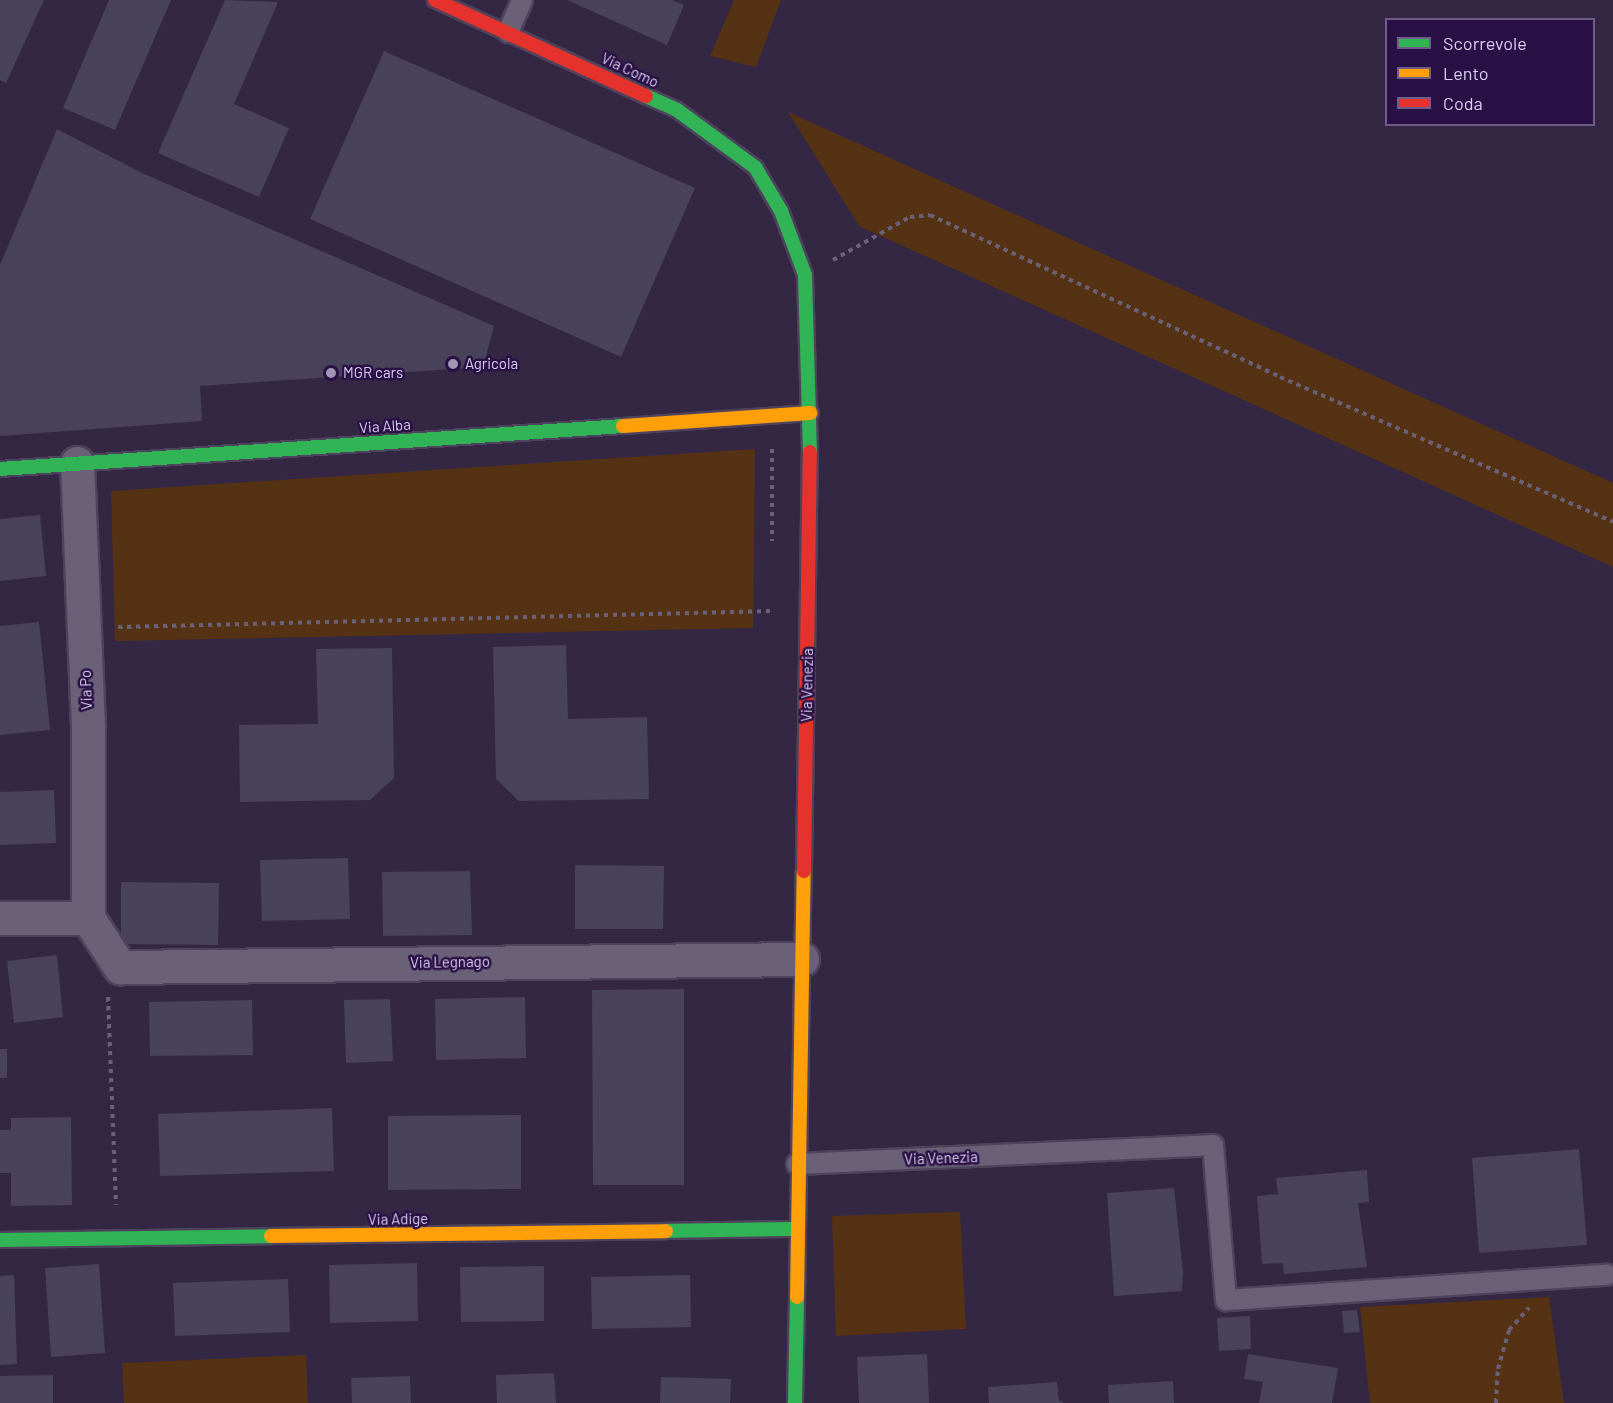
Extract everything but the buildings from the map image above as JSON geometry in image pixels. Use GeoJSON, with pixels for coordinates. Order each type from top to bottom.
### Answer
{"type":"FeatureCollection","features":[{"type":"Feature","properties":{"kind":"street","name":"Via Como"},"geometry":{"type":"LineString","coordinates":[[435,0],[677,110],[755,167],[781,211]]}},
{"type":"Feature","properties":{"kind":"street","name":"Via Venezia"},"geometry":{"type":"LineString","coordinates":[[781,211],[805,275],[811,413],[796,1229],[795,1403]]}},
{"type":"Feature","properties":{"kind":"street","name":"Via Alba"},"geometry":{"type":"LineString","coordinates":[[0,469],[811,413]]}},
{"type":"Feature","properties":{"kind":"street","name":"Via Po"},"geometry":{"type":"LineString","coordinates":[[77,463],[85,627],[88,918]]}},
{"type":"Feature","properties":{"kind":"street"},"geometry":{"type":"LineString","coordinates":[[0,918],[88,918]]}},
{"type":"Feature","properties":{"kind":"street","name":"Via Legnago"},"geometry":{"type":"LineString","coordinates":[[88,918],[106,949],[120,967],[802,959]]}},
{"type":"Feature","properties":{"kind":"street","name":"Via Adige"},"geometry":{"type":"LineString","coordinates":[[0,1240],[796,1229]]}},
{"type":"Feature","properties":{"kind":"lane"},"geometry":{"type":"LineString","coordinates":[[508,32],[522,0]]}},
{"type":"Feature","properties":{"kind":"lane","name":"Via Venezia"},"geometry":{"type":"LineString","coordinates":[[798,1164],[1084,1153],[1213,1145],[1226,1300],[1607,1275]]}},
{"type":"Feature","properties":{"kind":"path"},"geometry":{"type":"LineString","coordinates":[[805,275],[910,217],[930,215],[1280,377],[1613,522]]}},
{"type":"Feature","properties":{"kind":"path"},"geometry":{"type":"LineString","coordinates":[[772,415],[772,554]]}},
{"type":"Feature","properties":{"kind":"path"},"geometry":{"type":"LineString","coordinates":[[85,627],[772,612],[772,601]]}},
{"type":"Feature","properties":{"kind":"path"},"geometry":{"type":"LineString","coordinates":[[106,949],[117,1239]]}},
{"type":"Feature","properties":{"kind":"path"},"geometry":{"type":"LineString","coordinates":[[1496,1403],[1498,1369],[1509,1330],[1534,1304]]}},
{"type":"Feature","properties":{"kind":"shaded area"},"geometry":{"type":"Polygon","coordinates":[[[734,0],[781,0],[756,67],[710,56],[734,0]]]}},
{"type":"Feature","properties":{"kind":"shaded area"},"geometry":{"type":"Polygon","coordinates":[[[788,112],[1613,483],[1613,567],[859,226],[788,112]]]}},
{"type":"Feature","properties":{"kind":"shaded area"},"geometry":{"type":"Polygon","coordinates":[[[755,449],[753,628],[115,641],[111,491],[755,449]]]}},
{"type":"Feature","properties":{"kind":"shaded area"},"geometry":{"type":"Polygon","coordinates":[[[960,1212],[966,1329],[836,1336],[832,1216],[960,1212]]]}},
{"type":"Feature","properties":{"kind":"shaded area"},"geometry":{"type":"Polygon","coordinates":[[[1549,1297],[1564,1403],[1370,1403],[1360,1307],[1549,1297]]]}},
{"type":"Feature","properties":{"kind":"shaded area"},"geometry":{"type":"Polygon","coordinates":[[[306,1355],[308,1403],[124,1403],[122,1363],[306,1355]]]}},
{"type":"Feature","properties":{"kind":"traffic: fast"},"geometry":{"type":"LineString","coordinates":[[646,96],[677,110],[755,167],[781,211],[805,275],[810,452]]}},
{"type":"Feature","properties":{"kind":"traffic: fast"},"geometry":{"type":"LineString","coordinates":[[0,469],[623,426]]}},
{"type":"Feature","properties":{"kind":"traffic: fast"},"geometry":{"type":"LineString","coordinates":[[666,1231],[796,1229]]}},
{"type":"Feature","properties":{"kind":"traffic: fast"},"geometry":{"type":"LineString","coordinates":[[0,1240],[271,1236]]}},
{"type":"Feature","properties":{"kind":"traffic: fast"},"geometry":{"type":"LineString","coordinates":[[795,1403],[797,1297]]}},
{"type":"Feature","properties":{"kind":"traffic: slow"},"geometry":{"type":"LineString","coordinates":[[623,426],[811,413]]}},
{"type":"Feature","properties":{"kind":"traffic: slow"},"geometry":{"type":"LineString","coordinates":[[797,1297],[804,871]]}},
{"type":"Feature","properties":{"kind":"traffic: slow"},"geometry":{"type":"LineString","coordinates":[[271,1236],[666,1231]]}},
{"type":"Feature","properties":{"kind":"traffic: jam"},"geometry":{"type":"LineString","coordinates":[[435,0],[646,96]]}},
{"type":"Feature","properties":{"kind":"traffic: jam"},"geometry":{"type":"LineString","coordinates":[[804,871],[810,452]]}},
{"type":"Feature","properties":{"kind":"place","name":"Agricola"},"geometry":{"type":"Point","coordinates":[453,364]}},
{"type":"Feature","properties":{"kind":"place","name":"MGR cars"},"geometry":{"type":"Point","coordinates":[331,373]}}]}
